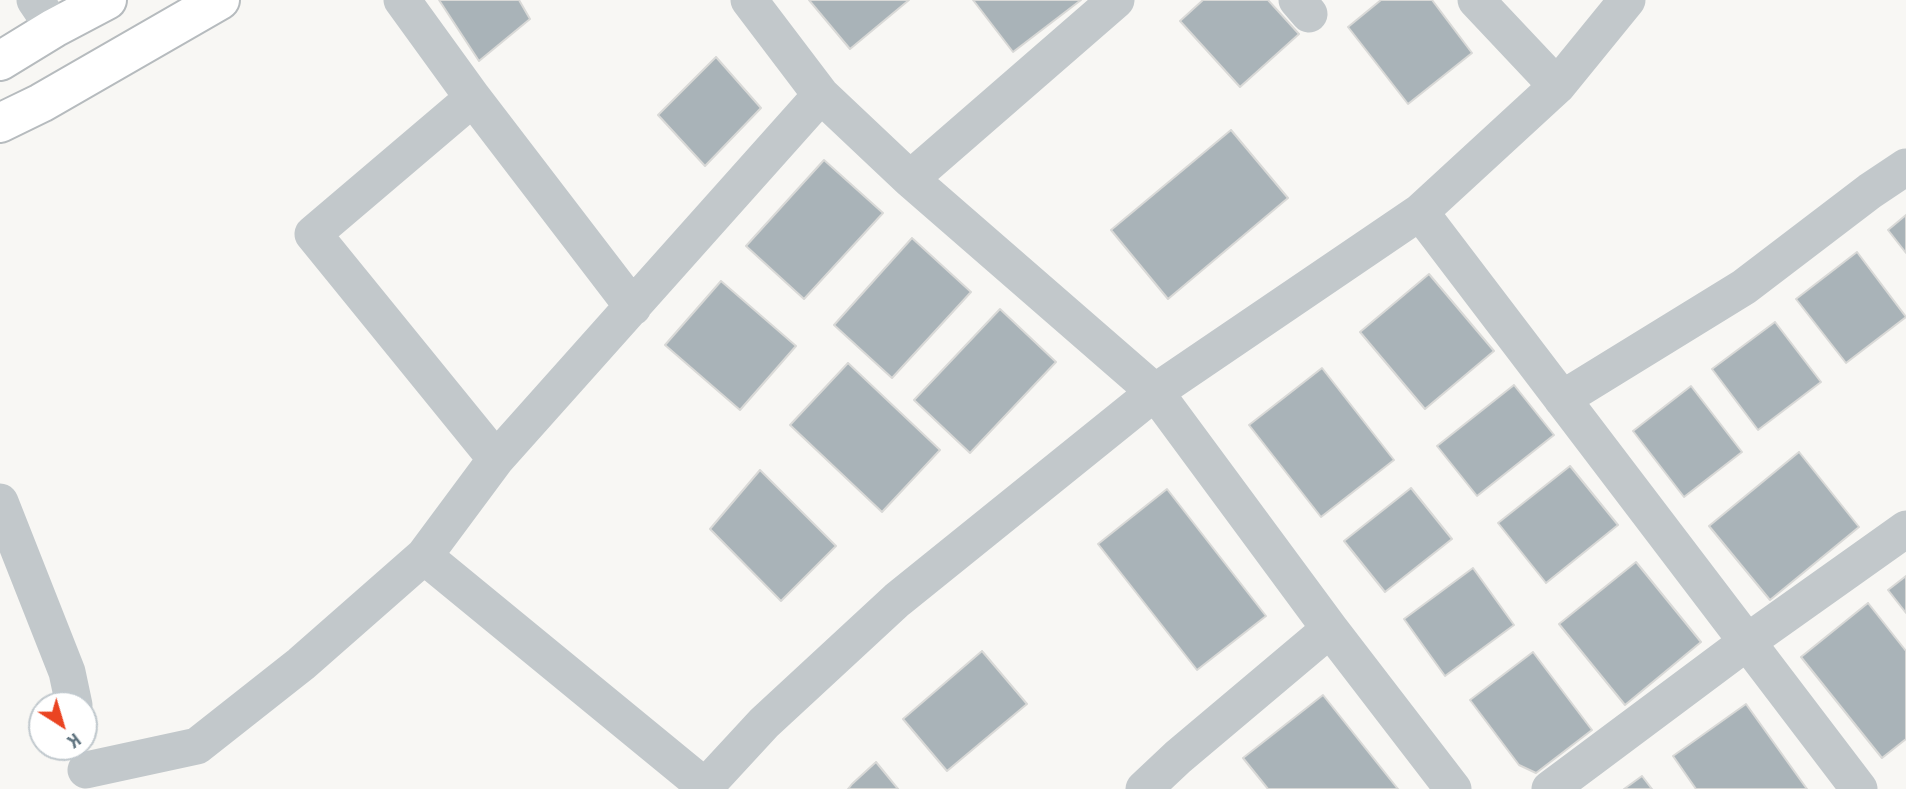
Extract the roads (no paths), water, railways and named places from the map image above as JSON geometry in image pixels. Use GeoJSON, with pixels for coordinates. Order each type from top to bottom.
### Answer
{"type":"FeatureCollection","features":[{"type":"Feature","properties":{"kind":"main road"},"geometry":{"type":"LineString","coordinates":[[0,61],[45,14],[107,0]]}},
{"type":"Feature","properties":{"kind":"main road"},"geometry":{"type":"LineString","coordinates":[[0,123],[41,103],[220,0]]}},
{"type":"Feature","properties":{"kind":"street"},"geometry":{"type":"LineString","coordinates":[[402,0],[473,98],[633,307]]}},
{"type":"Feature","properties":{"kind":"street"},"geometry":{"type":"LineString","coordinates":[[749,0],[821,95],[910,179],[1155,392],[1330,629],[1453,789]]}},
{"type":"Feature","properties":{"kind":"street"},"geometry":{"type":"LineString","coordinates":[[910,179],[1116,0]]}},
{"type":"Feature","properties":{"kind":"street"},"geometry":{"type":"LineString","coordinates":[[1476,0],[1557,86]]}},
{"type":"Feature","properties":{"kind":"street"},"geometry":{"type":"LineString","coordinates":[[424,556],[705,788],[764,723],[897,600],[1155,392],[1420,212],[1557,86],[1627,0]]}},
{"type":"Feature","properties":{"kind":"street"},"geometry":{"type":"LineString","coordinates":[[86,769],[197,746],[301,664],[424,556],[496,459],[821,95]]}},
{"type":"Feature","properties":{"kind":"street"},"geometry":{"type":"LineString","coordinates":[[473,98],[313,234],[496,459]]}},
{"type":"Feature","properties":{"kind":"street"},"geometry":{"type":"LineString","coordinates":[[1562,400],[1744,287],[1870,191],[1906,167]]}},
{"type":"Feature","properties":{"kind":"street"},"geometry":{"type":"LineString","coordinates":[[1420,212],[1859,789]]}},
{"type":"Feature","properties":{"kind":"street"},"geometry":{"type":"LineString","coordinates":[[0,502],[67,672],[71,691]]}},
{"type":"Feature","properties":{"kind":"street"},"geometry":{"type":"LineString","coordinates":[[1550,789],[1747,642],[1906,529]]}},
{"type":"Feature","properties":{"kind":"street"},"geometry":{"type":"LineString","coordinates":[[1144,789],[1330,629]]}}]}
